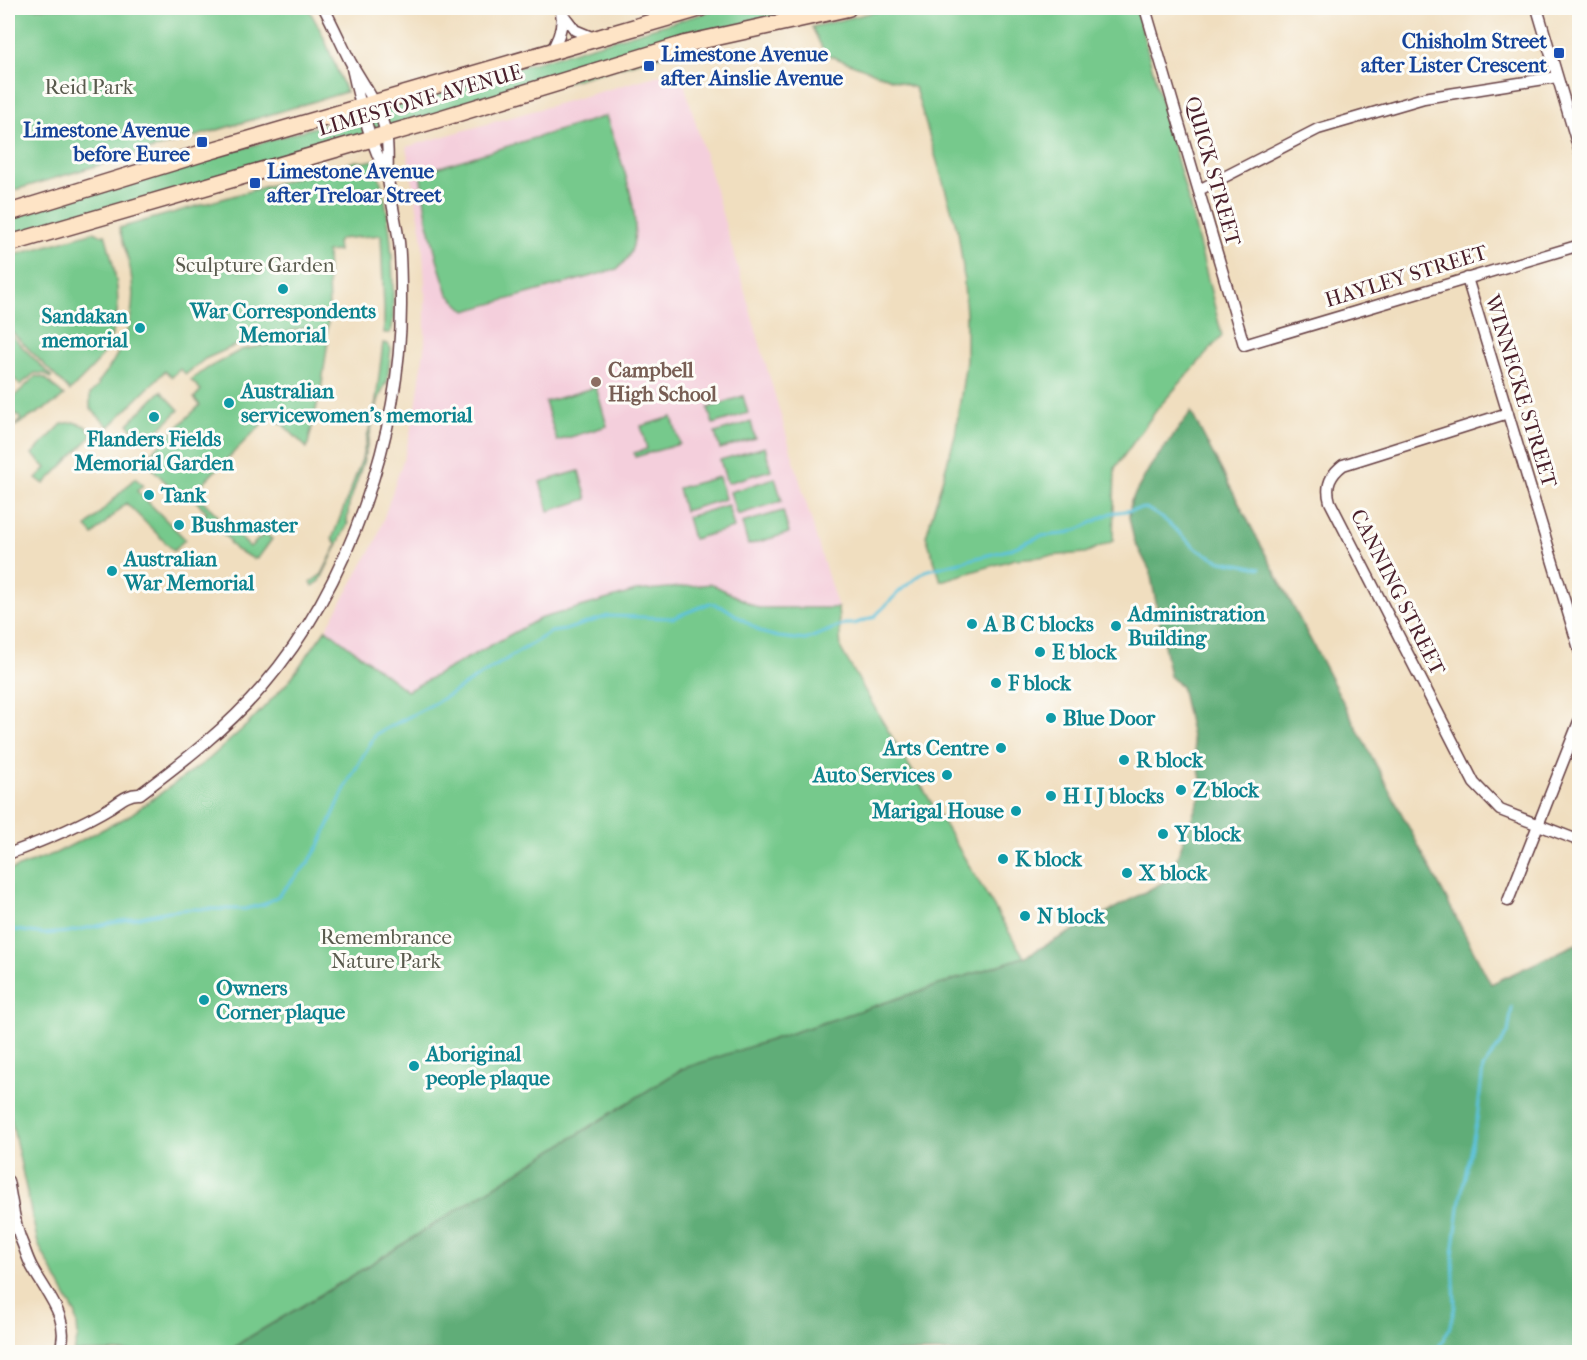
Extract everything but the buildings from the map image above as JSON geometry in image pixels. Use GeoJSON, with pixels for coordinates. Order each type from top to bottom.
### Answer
{"type":"FeatureCollection","features":[{"type":"Feature","properties":{"kind":"main road","name":"LIMESTONE AVENUE"},"geometry":{"type":"LineString","coordinates":[[8,213],[701,8]]}},
{"type":"Feature","properties":{"kind":"main road","name":"LIMESTONE AVENUE"},"geometry":{"type":"LineString","coordinates":[[8,244],[429,123],[685,44],[848,8]]}},
{"type":"Feature","properties":{"kind":"street"},"geometry":{"type":"LineString","coordinates":[[8,854],[80,824],[133,793],[140,794],[182,763],[241,710],[263,686],[304,633],[354,531],[387,426],[396,380],[401,274],[399,242],[378,136],[369,105],[351,62],[324,8]]}},
{"type":"Feature","properties":{"kind":"street","name":"QUICK STREET"},"geometry":{"type":"LineString","coordinates":[[1145,8],[1244,345]]}},
{"type":"Feature","properties":{"kind":"street"},"geometry":{"type":"LineString","coordinates":[[1537,8],[1580,153]]}},
{"type":"Feature","properties":{"kind":"street"},"geometry":{"type":"LineString","coordinates":[[561,10],[575,30],[597,39]]}},
{"type":"Feature","properties":{"kind":"street"},"geometry":{"type":"LineString","coordinates":[[550,53],[560,34],[561,10]]}},
{"type":"Feature","properties":{"kind":"street"},"geometry":{"type":"LineString","coordinates":[[1199,190],[1318,129],[1424,98],[1557,77]]}},
{"type":"Feature","properties":{"kind":"street"},"geometry":{"type":"LineString","coordinates":[[369,105],[378,136],[376,154],[388,179]]}},
{"type":"Feature","properties":{"kind":"street","name":"HAYLEY STREET"},"geometry":{"type":"LineString","coordinates":[[1244,345],[1580,245]]}},
{"type":"Feature","properties":{"kind":"street","name":"WINNECKE STREET"},"geometry":{"type":"LineString","coordinates":[[1467,278],[1576,628],[1580,652]]}},
{"type":"Feature","properties":{"kind":"street","name":"CANNING STREET"},"geometry":{"type":"LineString","coordinates":[[1508,413],[1343,465],[1335,471],[1328,483],[1327,493],[1473,783],[1500,810],[1580,841]]}},
{"type":"Feature","properties":{"kind":"street"},"geometry":{"type":"LineString","coordinates":[[1509,901],[1580,719]]}},
{"type":"Feature","properties":{"kind":"street"},"geometry":{"type":"LineString","coordinates":[[8,1181],[20,1236],[31,1264],[59,1311],[63,1328],[62,1347],[59,1353]]}},
{"type":"Feature","properties":{"kind":"shaded area","name":"Campbell High School"},"geometry":{"type":"Polygon","coordinates":[[[680,69],[838,608],[758,608],[712,584],[539,619],[407,691],[326,629],[376,541],[405,454],[416,408],[425,342],[425,287],[422,234],[406,147],[680,69]]]}},
{"type":"Feature","properties":{"kind":"green space","name":"Reid Park"},"geometry":{"type":"Polygon","coordinates":[[[8,8],[308,8],[322,33],[346,92],[8,192],[8,8]]]}},
{"type":"Feature","properties":{"kind":"green space"},"geometry":{"type":"Polygon","coordinates":[[[722,8],[833,8],[8,237],[8,220],[52,204],[722,8]]]}},
{"type":"Feature","properties":{"kind":"green space"},"geometry":{"type":"Polygon","coordinates":[[[890,8],[1136,8],[1189,203],[1222,336],[1158,408],[1115,468],[1113,541],[1085,553],[1015,559],[941,581],[926,536],[955,436],[966,361],[966,315],[958,232],[915,88],[825,54],[812,27],[890,8]]]}},
{"type":"Feature","properties":{"kind":"green space"},"geometry":{"type":"Polygon","coordinates":[[[606,116],[624,168],[633,208],[635,228],[633,245],[627,259],[617,269],[466,311],[448,294],[428,223],[420,173],[606,116]]]}},
{"type":"Feature","properties":{"kind":"green space","name":"Sculpture Garden"},"geometry":{"type":"Polygon","coordinates":[[[374,160],[384,194],[391,247],[393,325],[390,333],[384,333],[381,235],[340,239],[337,243],[338,251],[327,252],[329,308],[327,333],[303,328],[248,340],[205,359],[186,374],[180,369],[172,377],[165,371],[109,427],[90,408],[90,394],[99,385],[98,383],[115,359],[130,318],[133,289],[119,228],[356,161],[374,160]]]}},
{"type":"Feature","properties":{"kind":"green space"},"geometry":{"type":"Polygon","coordinates":[[[94,232],[105,234],[110,251],[117,284],[117,316],[106,348],[96,364],[70,391],[8,328],[8,257],[94,232]]]}},
{"type":"Feature","properties":{"kind":"green space"},"geometry":{"type":"Polygon","coordinates":[[[8,332],[52,377],[35,373],[20,385],[8,372],[8,332]]]}},
{"type":"Feature","properties":{"kind":"green space"},"geometry":{"type":"Polygon","coordinates":[[[306,334],[328,340],[322,384],[307,448],[272,414],[194,492],[218,516],[212,522],[202,518],[207,512],[185,490],[179,496],[144,460],[200,405],[194,398],[201,390],[191,380],[241,350],[286,341],[306,334]]]}},
{"type":"Feature","properties":{"kind":"green space"},"geometry":{"type":"Polygon","coordinates":[[[383,343],[388,344],[391,349],[387,384],[378,401],[364,458],[362,458],[376,401],[383,343]]]}},
{"type":"Feature","properties":{"kind":"green space"},"geometry":{"type":"Polygon","coordinates":[[[36,376],[45,378],[64,396],[15,426],[21,419],[8,406],[8,402],[36,376]]]}},
{"type":"Feature","properties":{"kind":"green space"},"geometry":{"type":"Polygon","coordinates":[[[596,387],[607,426],[557,441],[545,402],[596,387]]]}},
{"type":"Feature","properties":{"kind":"green space"},"geometry":{"type":"Polygon","coordinates":[[[161,391],[179,410],[146,442],[128,424],[161,391]]]}},
{"type":"Feature","properties":{"kind":"green space"},"geometry":{"type":"Polygon","coordinates":[[[743,396],[748,413],[713,424],[708,408],[743,396]]]}},
{"type":"Feature","properties":{"kind":"green space"},"geometry":{"type":"Polygon","coordinates":[[[1191,412],[1491,984],[1576,944],[1579,947],[1579,1352],[228,1352],[682,1069],[1024,957],[1169,879],[1203,788],[1181,686],[1170,676],[1150,571],[1134,540],[1129,517],[1131,501],[1150,467],[1191,412]]]}},
{"type":"Feature","properties":{"kind":"green space"},"geometry":{"type":"Polygon","coordinates":[[[672,417],[680,444],[635,457],[634,453],[647,449],[641,426],[672,417]]]}},
{"type":"Feature","properties":{"kind":"green space"},"geometry":{"type":"Polygon","coordinates":[[[73,422],[85,426],[93,435],[44,484],[36,478],[46,468],[32,454],[62,424],[73,422]]]}},
{"type":"Feature","properties":{"kind":"green space"},"geometry":{"type":"Polygon","coordinates":[[[751,422],[755,438],[720,449],[715,433],[751,422]]]}},
{"type":"Feature","properties":{"kind":"green space"},"geometry":{"type":"Polygon","coordinates":[[[765,447],[771,470],[727,483],[720,460],[765,447]]]}},
{"type":"Feature","properties":{"kind":"green space"},"geometry":{"type":"Polygon","coordinates":[[[362,459],[364,460],[349,505],[348,523],[320,581],[313,586],[311,582],[322,574],[337,544],[332,539],[362,459]]]}},
{"type":"Feature","properties":{"kind":"green space"},"geometry":{"type":"Polygon","coordinates":[[[579,471],[587,499],[549,511],[540,482],[579,471]]]}},
{"type":"Feature","properties":{"kind":"green space"},"geometry":{"type":"Polygon","coordinates":[[[719,477],[725,499],[684,511],[678,488],[719,477]]]}},
{"type":"Feature","properties":{"kind":"green space"},"geometry":{"type":"Polygon","coordinates":[[[135,478],[143,485],[137,491],[185,539],[174,551],[126,503],[93,535],[86,527],[135,478]]]}},
{"type":"Feature","properties":{"kind":"green space"},"geometry":{"type":"Polygon","coordinates":[[[775,478],[782,501],[737,515],[730,492],[775,478]]]}},
{"type":"Feature","properties":{"kind":"green space"},"geometry":{"type":"Polygon","coordinates":[[[728,505],[734,528],[693,539],[687,517],[728,505]]]}},
{"type":"Feature","properties":{"kind":"green space"},"geometry":{"type":"Polygon","coordinates":[[[783,511],[789,533],[748,545],[742,523],[783,511]]]}},
{"type":"Feature","properties":{"kind":"green space"},"geometry":{"type":"Polygon","coordinates":[[[225,523],[250,547],[265,533],[272,539],[259,557],[254,559],[236,550],[229,542],[219,529],[225,523]]]}},
{"type":"Feature","properties":{"kind":"green space","name":"Remembrance Nature Park"},"geometry":{"type":"Polygon","coordinates":[[[712,584],[758,608],[838,608],[841,649],[1024,957],[682,1069],[228,1352],[74,1352],[78,1336],[76,1315],[38,1244],[8,1105],[8,871],[56,853],[127,817],[209,759],[249,723],[289,681],[326,629],[407,691],[539,619],[636,591],[712,584]]]}},
{"type":"Feature","properties":{"kind":"waterway"},"geometry":{"type":"LineString","coordinates":[[8,929],[45,934],[68,932],[169,911],[245,909],[265,904],[278,896],[309,862],[320,844],[348,782],[376,734],[437,702],[551,632],[565,630],[608,616],[673,618],[710,603],[725,608],[763,633],[805,640],[845,624],[854,624],[874,617],[900,591],[925,571],[1008,550],[1041,536],[1064,534],[1111,513],[1146,508],[1165,520],[1198,550],[1221,561],[1260,568]]}},
{"type":"Feature","properties":{"kind":"waterway"},"geometry":{"type":"LineString","coordinates":[[1436,1352],[1449,1329],[1455,1306],[1453,1255],[1460,1200],[1477,1119],[1483,1068],[1508,1033],[1512,1007]]}},
{"type":"Feature","properties":{"kind":"place","name":"Chisholm Street after Lister Crescent"},"geometry":{"type":"Point","coordinates":[1559,53]}},
{"type":"Feature","properties":{"kind":"place","name":"Limestone Avenue after Ainslie Avenue"},"geometry":{"type":"Point","coordinates":[649,66]}},
{"type":"Feature","properties":{"kind":"place","name":"Limestone Avenue before Euree"},"geometry":{"type":"Point","coordinates":[202,142]}},
{"type":"Feature","properties":{"kind":"place","name":"Limestone Avenue after Treloar Street"},"geometry":{"type":"Point","coordinates":[255,183]}},
{"type":"Feature","properties":{"kind":"place","name":"War Correspondents Memorial"},"geometry":{"type":"Point","coordinates":[283,289]}},
{"type":"Feature","properties":{"kind":"place","name":"Sandakan memorial"},"geometry":{"type":"Point","coordinates":[140,328]}},
{"type":"Feature","properties":{"kind":"place","name":"Campbell High School"},"geometry":{"type":"Point","coordinates":[596,382]}},
{"type":"Feature","properties":{"kind":"place","name":"Australian servicewomen's memorial"},"geometry":{"type":"Point","coordinates":[229,403]}},
{"type":"Feature","properties":{"kind":"place","name":"Flanders Fields Memorial Garden"},"geometry":{"type":"Point","coordinates":[154,417]}},
{"type":"Feature","properties":{"kind":"place","name":"Tank"},"geometry":{"type":"Point","coordinates":[149,495]}},
{"type":"Feature","properties":{"kind":"place","name":"Bushmaster"},"geometry":{"type":"Point","coordinates":[179,525]}},
{"type":"Feature","properties":{"kind":"place","name":"Australian War Memorial"},"geometry":{"type":"Point","coordinates":[112,571]}},
{"type":"Feature","properties":{"kind":"place","name":"A B C blocks"},"geometry":{"type":"Point","coordinates":[972,624]}},
{"type":"Feature","properties":{"kind":"place","name":"Administration Building"},"geometry":{"type":"Point","coordinates":[1116,626]}},
{"type":"Feature","properties":{"kind":"place","name":"E block"},"geometry":{"type":"Point","coordinates":[1040,652]}},
{"type":"Feature","properties":{"kind":"place","name":"F block"},"geometry":{"type":"Point","coordinates":[996,683]}},
{"type":"Feature","properties":{"kind":"place","name":"Blue Door"},"geometry":{"type":"Point","coordinates":[1051,718]}},
{"type":"Feature","properties":{"kind":"place","name":"Arts Centre"},"geometry":{"type":"Point","coordinates":[1001,748]}},
{"type":"Feature","properties":{"kind":"place","name":"R block"},"geometry":{"type":"Point","coordinates":[1124,760]}},
{"type":"Feature","properties":{"kind":"place","name":"Auto Services"},"geometry":{"type":"Point","coordinates":[947,775]}},
{"type":"Feature","properties":{"kind":"place","name":"Z block"},"geometry":{"type":"Point","coordinates":[1181,790]}},
{"type":"Feature","properties":{"kind":"place","name":"H I J blocks"},"geometry":{"type":"Point","coordinates":[1051,796]}},
{"type":"Feature","properties":{"kind":"place","name":"Marigal House"},"geometry":{"type":"Point","coordinates":[1016,811]}},
{"type":"Feature","properties":{"kind":"place","name":"Y block"},"geometry":{"type":"Point","coordinates":[1163,834]}},
{"type":"Feature","properties":{"kind":"place","name":"K block"},"geometry":{"type":"Point","coordinates":[1003,859]}},
{"type":"Feature","properties":{"kind":"place","name":"X block"},"geometry":{"type":"Point","coordinates":[1127,873]}},
{"type":"Feature","properties":{"kind":"place","name":"N block"},"geometry":{"type":"Point","coordinates":[1025,916]}},
{"type":"Feature","properties":{"kind":"place","name":"Owners Corner plaque"},"geometry":{"type":"Point","coordinates":[204,1000]}},
{"type":"Feature","properties":{"kind":"place","name":"Aboriginal people plaque"},"geometry":{"type":"Point","coordinates":[414,1066]}}]}
